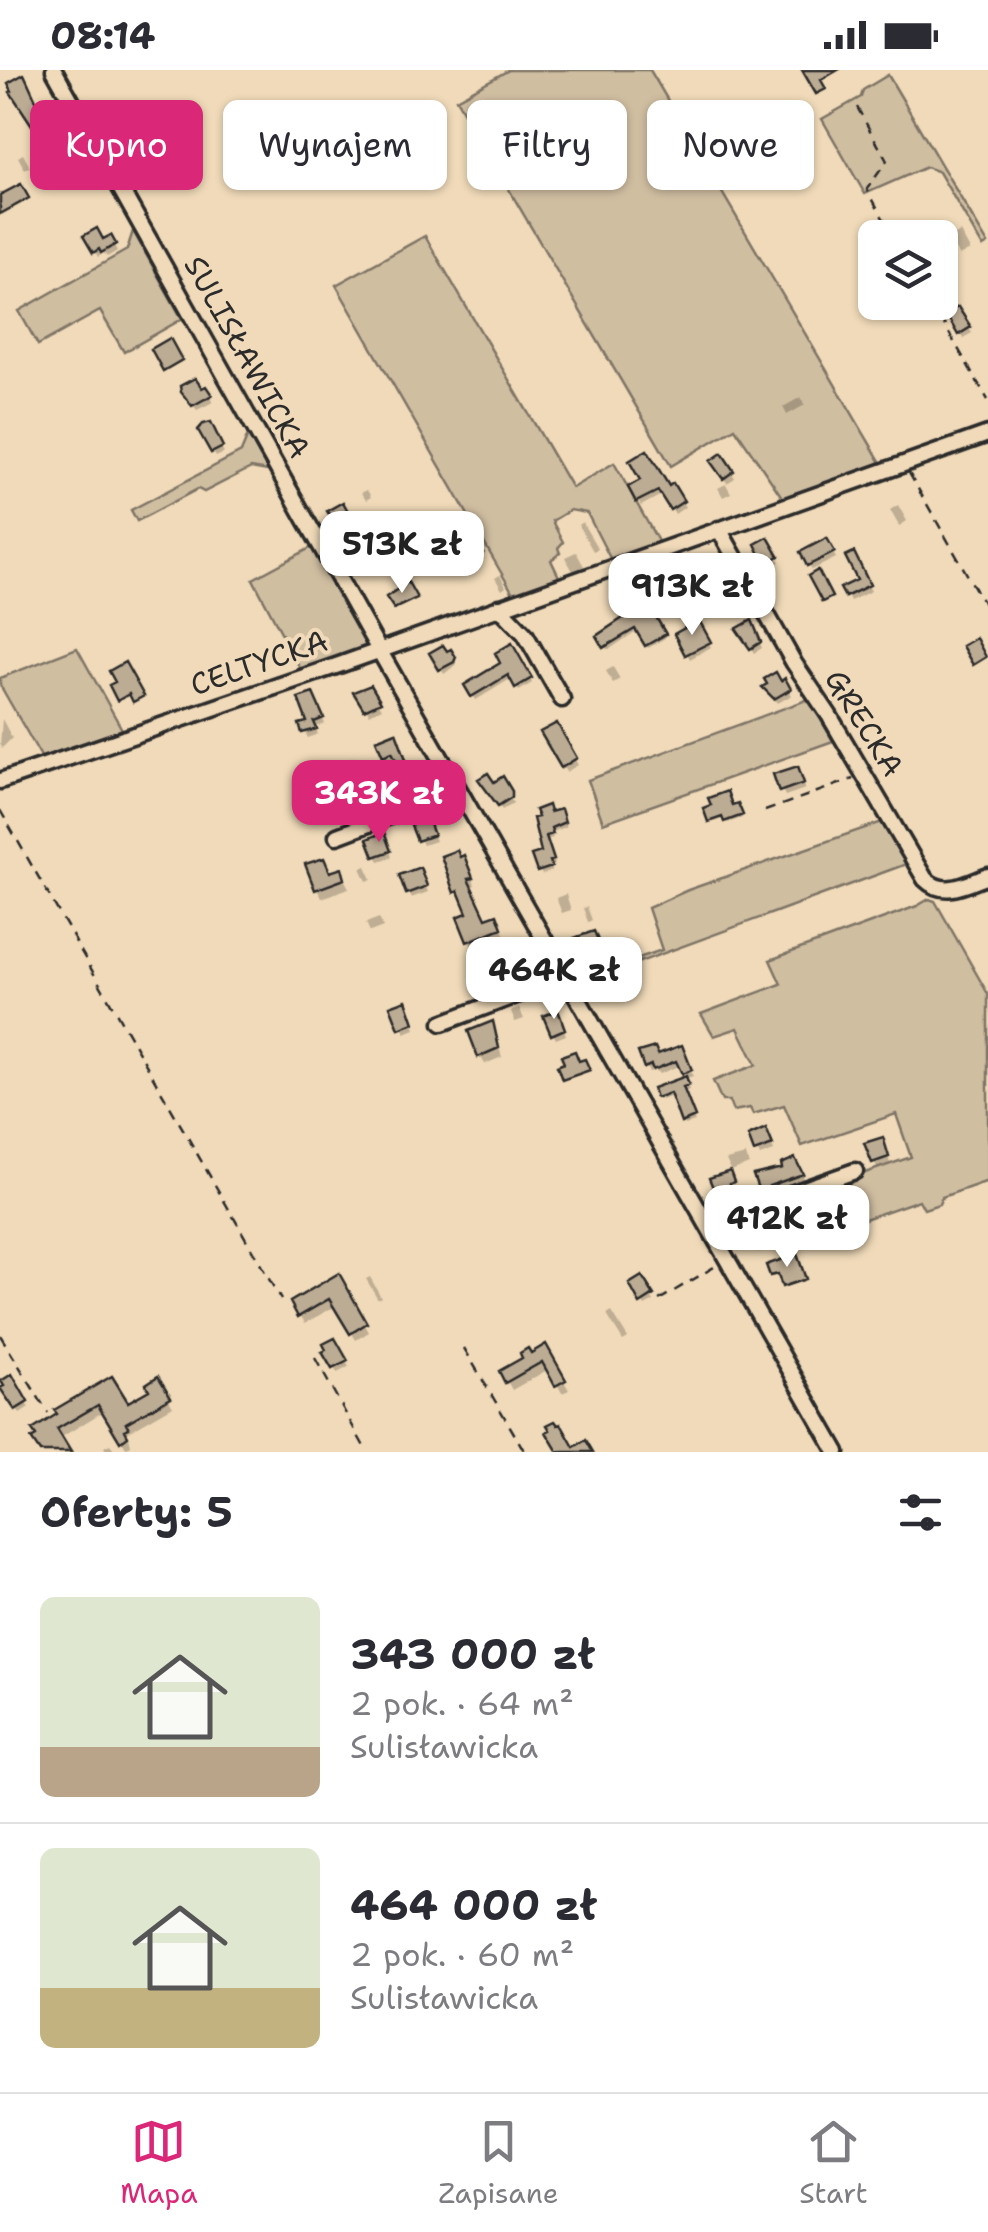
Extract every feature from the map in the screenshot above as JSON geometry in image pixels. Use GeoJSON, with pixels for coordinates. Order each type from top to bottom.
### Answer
{"type":"FeatureCollection","features":[{"type":"Feature","properties":{"kind":"street","name":"SULISŁAWICKA"},"geometry":{"type":"LineString","coordinates":[[54,70],[379,650],[838,1452]]}},
{"type":"Feature","properties":{"kind":"street","name":"CELTYCKA"},"geometry":{"type":"LineString","coordinates":[[0,781],[988,434]]}},
{"type":"Feature","properties":{"kind":"street","name":"GRECKA"},"geometry":{"type":"LineString","coordinates":[[719,528],[794,663],[921,874],[938,889],[951,889],[988,876]]}},
{"type":"Feature","properties":{"kind":"street"},"geometry":{"type":"LineString","coordinates":[[500,606],[524,634],[562,699]]}},
{"type":"Feature","properties":{"kind":"street"},"geometry":{"type":"LineString","coordinates":[[337,836],[459,790]]}},
{"type":"Feature","properties":{"kind":"street"},"geometry":{"type":"LineString","coordinates":[[442,1023],[567,976]]}},
{"type":"Feature","properties":{"kind":"street"},"geometry":{"type":"LineString","coordinates":[[708,1222],[855,1171]]}},
{"type":"Feature","properties":{"kind":"path"},"geometry":{"type":"LineString","coordinates":[[856,107],[887,162],[867,189],[884,220]]}},
{"type":"Feature","properties":{"kind":"path"},"geometry":{"type":"LineString","coordinates":[[942,320],[988,400]]}},
{"type":"Feature","properties":{"kind":"path"},"geometry":{"type":"LineString","coordinates":[[904,464],[988,611]]}},
{"type":"Feature","properties":{"kind":"path"},"geometry":{"type":"LineString","coordinates":[[765,811],[864,774]]}},
{"type":"Feature","properties":{"kind":"path"},"geometry":{"type":"LineString","coordinates":[[0,810],[281,1300]]}},
{"type":"Feature","properties":{"kind":"path"},"geometry":{"type":"LineString","coordinates":[[659,1300],[728,1258]]}},
{"type":"Feature","properties":{"kind":"path"},"geometry":{"type":"LineString","coordinates":[[0,1335],[48,1413]]}},
{"type":"Feature","properties":{"kind":"path"},"geometry":{"type":"LineString","coordinates":[[464,1348],[525,1452]]}},
{"type":"Feature","properties":{"kind":"path"},"geometry":{"type":"LineString","coordinates":[[314,1358],[366,1452]]}},
{"type":"Feature","properties":{"kind":"shaded area"},"geometry":{"type":"Polygon","coordinates":[[[509,70],[650,70],[668,100],[647,100],[647,190],[721,190],[883,466],[784,500],[735,428],[671,466],[509,190],[627,190],[627,100],[467,100],[467,118],[456,99],[509,70]]]}},
{"type":"Feature","properties":{"kind":"shaded area"},"geometry":{"type":"Polygon","coordinates":[[[888,75],[988,244],[983,247],[939,172],[926,167],[865,194],[822,119],[861,97],[863,90],[888,75]]]}},
{"type":"Feature","properties":{"kind":"shaded area"},"geometry":{"type":"Polygon","coordinates":[[[133,231],[182,319],[124,352],[100,311],[38,345],[19,311],[127,250],[133,231]]]}},
{"type":"Feature","properties":{"kind":"shaded area"},"geometry":{"type":"Polygon","coordinates":[[[425,236],[572,488],[614,463],[659,543],[611,560],[587,513],[570,510],[552,521],[563,542],[558,548],[560,553],[551,560],[560,579],[514,595],[336,285],[425,236]]]}},
{"type":"Feature","properties":{"kind":"shaded area"},"geometry":{"type":"Polygon","coordinates":[[[248,435],[268,471],[251,468],[204,492],[198,489],[137,521],[131,510],[241,452],[248,435]]]}},
{"type":"Feature","properties":{"kind":"shaded area"},"geometry":{"type":"Polygon","coordinates":[[[316,545],[370,646],[302,672],[253,579],[316,545]]]}},
{"type":"Feature","properties":{"kind":"shaded area"},"geometry":{"type":"Polygon","coordinates":[[[77,648],[124,733],[43,760],[0,685],[0,678],[77,648]]]}},
{"type":"Feature","properties":{"kind":"shaded area"},"geometry":{"type":"Polygon","coordinates":[[[809,699],[833,741],[603,823],[588,780],[809,699]]]}},
{"type":"Feature","properties":{"kind":"shaded area"},"geometry":{"type":"Polygon","coordinates":[[[885,821],[909,863],[580,984],[577,979],[662,950],[648,908],[688,890],[885,821]]]}},
{"type":"Feature","properties":{"kind":"shaded area"},"geometry":{"type":"Polygon","coordinates":[[[929,899],[935,901],[988,994],[988,1181],[942,1197],[939,1204],[924,1209],[919,1200],[825,1233],[808,1193],[911,1157],[896,1114],[802,1146],[784,1105],[753,1114],[750,1108],[733,1111],[729,1101],[722,1101],[713,1081],[756,1065],[738,1028],[714,1036],[701,1014],[781,984],[770,960],[929,899]]]}},
{"type":"Feature","properties":{"kind":"building"},"geometry":{"type":"Polygon","coordinates":[[[802,70],[838,70],[821,80],[826,89],[816,94],[802,70]]]}},
{"type":"Feature","properties":{"kind":"building"},"geometry":{"type":"Polygon","coordinates":[[[24,74],[36,100],[30,100],[30,122],[10,92],[8,83],[24,74]]]}},
{"type":"Feature","properties":{"kind":"building"},"geometry":{"type":"Polygon","coordinates":[[[21,184],[29,198],[0,214],[0,195],[21,184]]]}},
{"type":"Feature","properties":{"kind":"building"},"geometry":{"type":"Polygon","coordinates":[[[97,228],[103,239],[111,235],[116,244],[93,253],[83,236],[97,228]]]}},
{"type":"Feature","properties":{"kind":"building"},"geometry":{"type":"Polygon","coordinates":[[[958,307],[971,327],[958,335],[949,320],[958,320],[958,307]]]}},
{"type":"Feature","properties":{"kind":"building"},"geometry":{"type":"Polygon","coordinates":[[[170,338],[182,360],[163,371],[151,349],[170,338]]]}},
{"type":"Feature","properties":{"kind":"building"},"geometry":{"type":"Polygon","coordinates":[[[195,378],[212,395],[192,406],[180,386],[195,378]]]}},
{"type":"Feature","properties":{"kind":"building"},"geometry":{"type":"Polygon","coordinates":[[[211,422],[223,447],[211,453],[198,430],[211,422]]]}},
{"type":"Feature","properties":{"kind":"building"},"geometry":{"type":"Polygon","coordinates":[[[647,450],[669,486],[673,483],[684,501],[670,510],[658,491],[636,502],[628,487],[640,480],[629,461],[647,450]]]}},
{"type":"Feature","properties":{"kind":"building"},"geometry":{"type":"Polygon","coordinates":[[[722,453],[734,471],[723,479],[710,461],[722,453]]]}},
{"type":"Feature","properties":{"kind":"building"},"geometry":{"type":"Polygon","coordinates":[[[343,502],[358,529],[343,538],[327,511],[343,502]]]}},
{"type":"Feature","properties":{"kind":"building"},"geometry":{"type":"Polygon","coordinates":[[[473,535],[483,553],[457,568],[447,550],[473,535]]]}},
{"type":"Feature","properties":{"kind":"building"},"geometry":{"type":"Polygon","coordinates":[[[768,537],[779,556],[765,564],[755,544],[768,537]]]}},
{"type":"Feature","properties":{"kind":"building"},"geometry":{"type":"Polygon","coordinates":[[[827,538],[835,552],[807,566],[800,552],[827,538]]]}},
{"type":"Feature","properties":{"kind":"building"},"geometry":{"type":"Polygon","coordinates":[[[854,552],[870,585],[845,597],[840,588],[857,580],[845,556],[854,552]]]}},
{"type":"Feature","properties":{"kind":"building"},"geometry":{"type":"Polygon","coordinates":[[[714,558],[720,569],[701,582],[694,569],[714,558]]]}},
{"type":"Feature","properties":{"kind":"building"},"geometry":{"type":"Polygon","coordinates":[[[818,570],[832,597],[822,602],[808,576],[818,570]]]}},
{"type":"Feature","properties":{"kind":"building"},"geometry":{"type":"Polygon","coordinates":[[[678,580],[686,595],[673,606],[662,589],[678,580]]]}},
{"type":"Feature","properties":{"kind":"building"},"geometry":{"type":"Polygon","coordinates":[[[408,582],[417,598],[394,609],[386,597],[408,582]]]}},
{"type":"Feature","properties":{"kind":"building"},"geometry":{"type":"Polygon","coordinates":[[[641,606],[647,616],[653,612],[666,634],[645,646],[635,629],[603,648],[596,636],[641,606]]]}},
{"type":"Feature","properties":{"kind":"building"},"geometry":{"type":"Polygon","coordinates":[[[699,620],[711,642],[685,655],[674,634],[699,620]]]}},
{"type":"Feature","properties":{"kind":"building"},"geometry":{"type":"Polygon","coordinates":[[[752,620],[761,642],[750,649],[736,629],[752,620]]]}},
{"type":"Feature","properties":{"kind":"building"},"geometry":{"type":"Polygon","coordinates":[[[976,638],[986,657],[973,665],[962,646],[976,638]]]}},
{"type":"Feature","properties":{"kind":"building"},"geometry":{"type":"Polygon","coordinates":[[[512,643],[532,678],[515,688],[508,675],[471,697],[464,685],[500,663],[495,653],[512,643]]]}},
{"type":"Feature","properties":{"kind":"building"},"geometry":{"type":"Polygon","coordinates":[[[443,645],[456,657],[439,670],[429,653],[443,645]]]}},
{"type":"Feature","properties":{"kind":"building"},"geometry":{"type":"Polygon","coordinates":[[[125,662],[144,696],[133,702],[129,694],[117,701],[109,685],[115,682],[109,671],[125,662]]]}},
{"type":"Feature","properties":{"kind":"building"},"geometry":{"type":"Polygon","coordinates":[[[776,672],[791,689],[774,699],[762,687],[767,684],[764,679],[776,672]]]}},
{"type":"Feature","properties":{"kind":"building"},"geometry":{"type":"Polygon","coordinates":[[[371,685],[381,702],[364,710],[353,692],[371,685]]]}},
{"type":"Feature","properties":{"kind":"building"},"geometry":{"type":"Polygon","coordinates":[[[313,693],[324,718],[314,722],[317,729],[302,733],[299,724],[307,722],[298,698],[313,693]]]}},
{"type":"Feature","properties":{"kind":"building"},"geometry":{"type":"Polygon","coordinates":[[[557,723],[577,758],[561,768],[540,732],[557,723]]]}},
{"type":"Feature","properties":{"kind":"building"},"geometry":{"type":"Polygon","coordinates":[[[396,732],[407,762],[414,764],[423,781],[411,788],[392,752],[383,756],[376,740],[396,732]]]}},
{"type":"Feature","properties":{"kind":"building"},"geometry":{"type":"Polygon","coordinates":[[[798,766],[804,783],[779,792],[773,774],[798,766]]]}},
{"type":"Feature","properties":{"kind":"building"},"geometry":{"type":"Polygon","coordinates":[[[488,773],[494,782],[503,776],[512,791],[512,797],[498,806],[478,779],[488,773]]]}},
{"type":"Feature","properties":{"kind":"building"},"geometry":{"type":"Polygon","coordinates":[[[727,791],[732,805],[738,803],[743,815],[724,822],[722,817],[708,822],[703,808],[711,805],[708,798],[727,791]]]}},
{"type":"Feature","properties":{"kind":"building"},"geometry":{"type":"Polygon","coordinates":[[[548,805],[550,812],[561,809],[565,822],[551,828],[553,834],[546,836],[554,860],[550,861],[552,867],[537,872],[531,855],[541,852],[533,818],[538,817],[535,810],[548,805]]]}},
{"type":"Feature","properties":{"kind":"building"},"geometry":{"type":"Polygon","coordinates":[[[427,816],[434,835],[417,841],[410,823],[427,816]]]}},
{"type":"Feature","properties":{"kind":"building"},"geometry":{"type":"Polygon","coordinates":[[[384,832],[391,851],[374,857],[367,839],[384,832]]]}},
{"type":"Feature","properties":{"kind":"building"},"geometry":{"type":"Polygon","coordinates":[[[457,850],[460,857],[464,855],[473,878],[468,879],[486,918],[497,914],[502,928],[467,942],[457,917],[467,913],[458,891],[454,893],[441,856],[457,850]]]}},
{"type":"Feature","properties":{"kind":"building"},"geometry":{"type":"Polygon","coordinates":[[[324,858],[330,872],[342,868],[345,879],[315,890],[305,864],[324,858]]]}},
{"type":"Feature","properties":{"kind":"building"},"geometry":{"type":"Polygon","coordinates":[[[420,867],[427,886],[406,894],[399,875],[420,867]]]}},
{"type":"Feature","properties":{"kind":"building"},"geometry":{"type":"Polygon","coordinates":[[[594,931],[609,966],[595,972],[588,956],[580,954],[574,938],[594,931]]]}},
{"type":"Feature","properties":{"kind":"building"},"geometry":{"type":"Polygon","coordinates":[[[406,1000],[414,1023],[399,1029],[390,1006],[406,1000]]]}},
{"type":"Feature","properties":{"kind":"building"},"geometry":{"type":"Polygon","coordinates":[[[558,1010],[565,1029],[551,1035],[543,1016],[558,1010]]]}},
{"type":"Feature","properties":{"kind":"building"},"geometry":{"type":"Polygon","coordinates":[[[493,1021],[499,1048],[478,1057],[468,1031],[493,1021]]]}},
{"type":"Feature","properties":{"kind":"building"},"geometry":{"type":"Polygon","coordinates":[[[682,1045],[692,1070],[682,1074],[676,1061],[653,1070],[651,1065],[644,1068],[638,1052],[655,1047],[658,1054],[682,1045]]]}},
{"type":"Feature","properties":{"kind":"building"},"geometry":{"type":"Polygon","coordinates":[[[575,1051],[579,1061],[585,1059],[590,1070],[562,1080],[557,1066],[564,1063],[561,1056],[575,1051]]]}},
{"type":"Feature","properties":{"kind":"building"},"geometry":{"type":"Polygon","coordinates":[[[686,1076],[689,1085],[683,1087],[695,1117],[681,1123],[670,1093],[656,1098],[653,1088],[686,1076]]]}},
{"type":"Feature","properties":{"kind":"building"},"geometry":{"type":"Polygon","coordinates":[[[766,1128],[773,1145],[754,1152],[748,1136],[766,1128]]]}},
{"type":"Feature","properties":{"kind":"building"},"geometry":{"type":"Polygon","coordinates":[[[883,1137],[889,1157],[872,1163],[864,1143],[883,1137]]]}},
{"type":"Feature","properties":{"kind":"building"},"geometry":{"type":"Polygon","coordinates":[[[795,1158],[803,1174],[769,1186],[770,1190],[760,1194],[753,1175],[782,1168],[781,1164],[795,1158]]]}},
{"type":"Feature","properties":{"kind":"building"},"geometry":{"type":"Polygon","coordinates":[[[730,1171],[734,1182],[731,1189],[716,1195],[709,1178],[730,1171]]]}},
{"type":"Feature","properties":{"kind":"building"},"geometry":{"type":"Polygon","coordinates":[[[765,1222],[772,1240],[754,1248],[744,1230],[765,1222]]]}},
{"type":"Feature","properties":{"kind":"building"},"geometry":{"type":"Polygon","coordinates":[[[797,1254],[806,1279],[782,1287],[778,1274],[770,1276],[766,1265],[797,1254]]]}},
{"type":"Feature","properties":{"kind":"building"},"geometry":{"type":"Polygon","coordinates":[[[339,1273],[367,1323],[350,1334],[329,1299],[298,1317],[290,1302],[339,1273]]]}},
{"type":"Feature","properties":{"kind":"building"},"geometry":{"type":"Polygon","coordinates":[[[642,1276],[654,1295],[640,1304],[629,1284],[642,1276]]]}},
{"type":"Feature","properties":{"kind":"building"},"geometry":{"type":"Polygon","coordinates":[[[335,1338],[348,1361],[332,1369],[322,1352],[326,1350],[323,1344],[335,1338]]]}},
{"type":"Feature","properties":{"kind":"building"},"geometry":{"type":"Polygon","coordinates":[[[546,1344],[566,1380],[555,1386],[542,1362],[505,1383],[499,1371],[522,1358],[520,1353],[528,1348],[531,1353],[546,1344]]]}},
{"type":"Feature","properties":{"kind":"building"},"geometry":{"type":"Polygon","coordinates":[[[12,1374],[28,1402],[15,1410],[0,1388],[4,1386],[1,1381],[12,1374]]]}},
{"type":"Feature","properties":{"kind":"building"},"geometry":{"type":"Polygon","coordinates":[[[112,1376],[128,1402],[149,1390],[146,1384],[158,1376],[171,1397],[126,1423],[128,1436],[120,1442],[98,1405],[57,1429],[71,1452],[40,1452],[31,1439],[36,1436],[32,1430],[57,1414],[54,1410],[112,1376]]]}},
{"type":"Feature","properties":{"kind":"building"},"geometry":{"type":"Polygon","coordinates":[[[555,1421],[561,1424],[574,1447],[586,1440],[593,1452],[558,1452],[546,1432],[550,1430],[547,1425],[555,1421]]]}}]}
